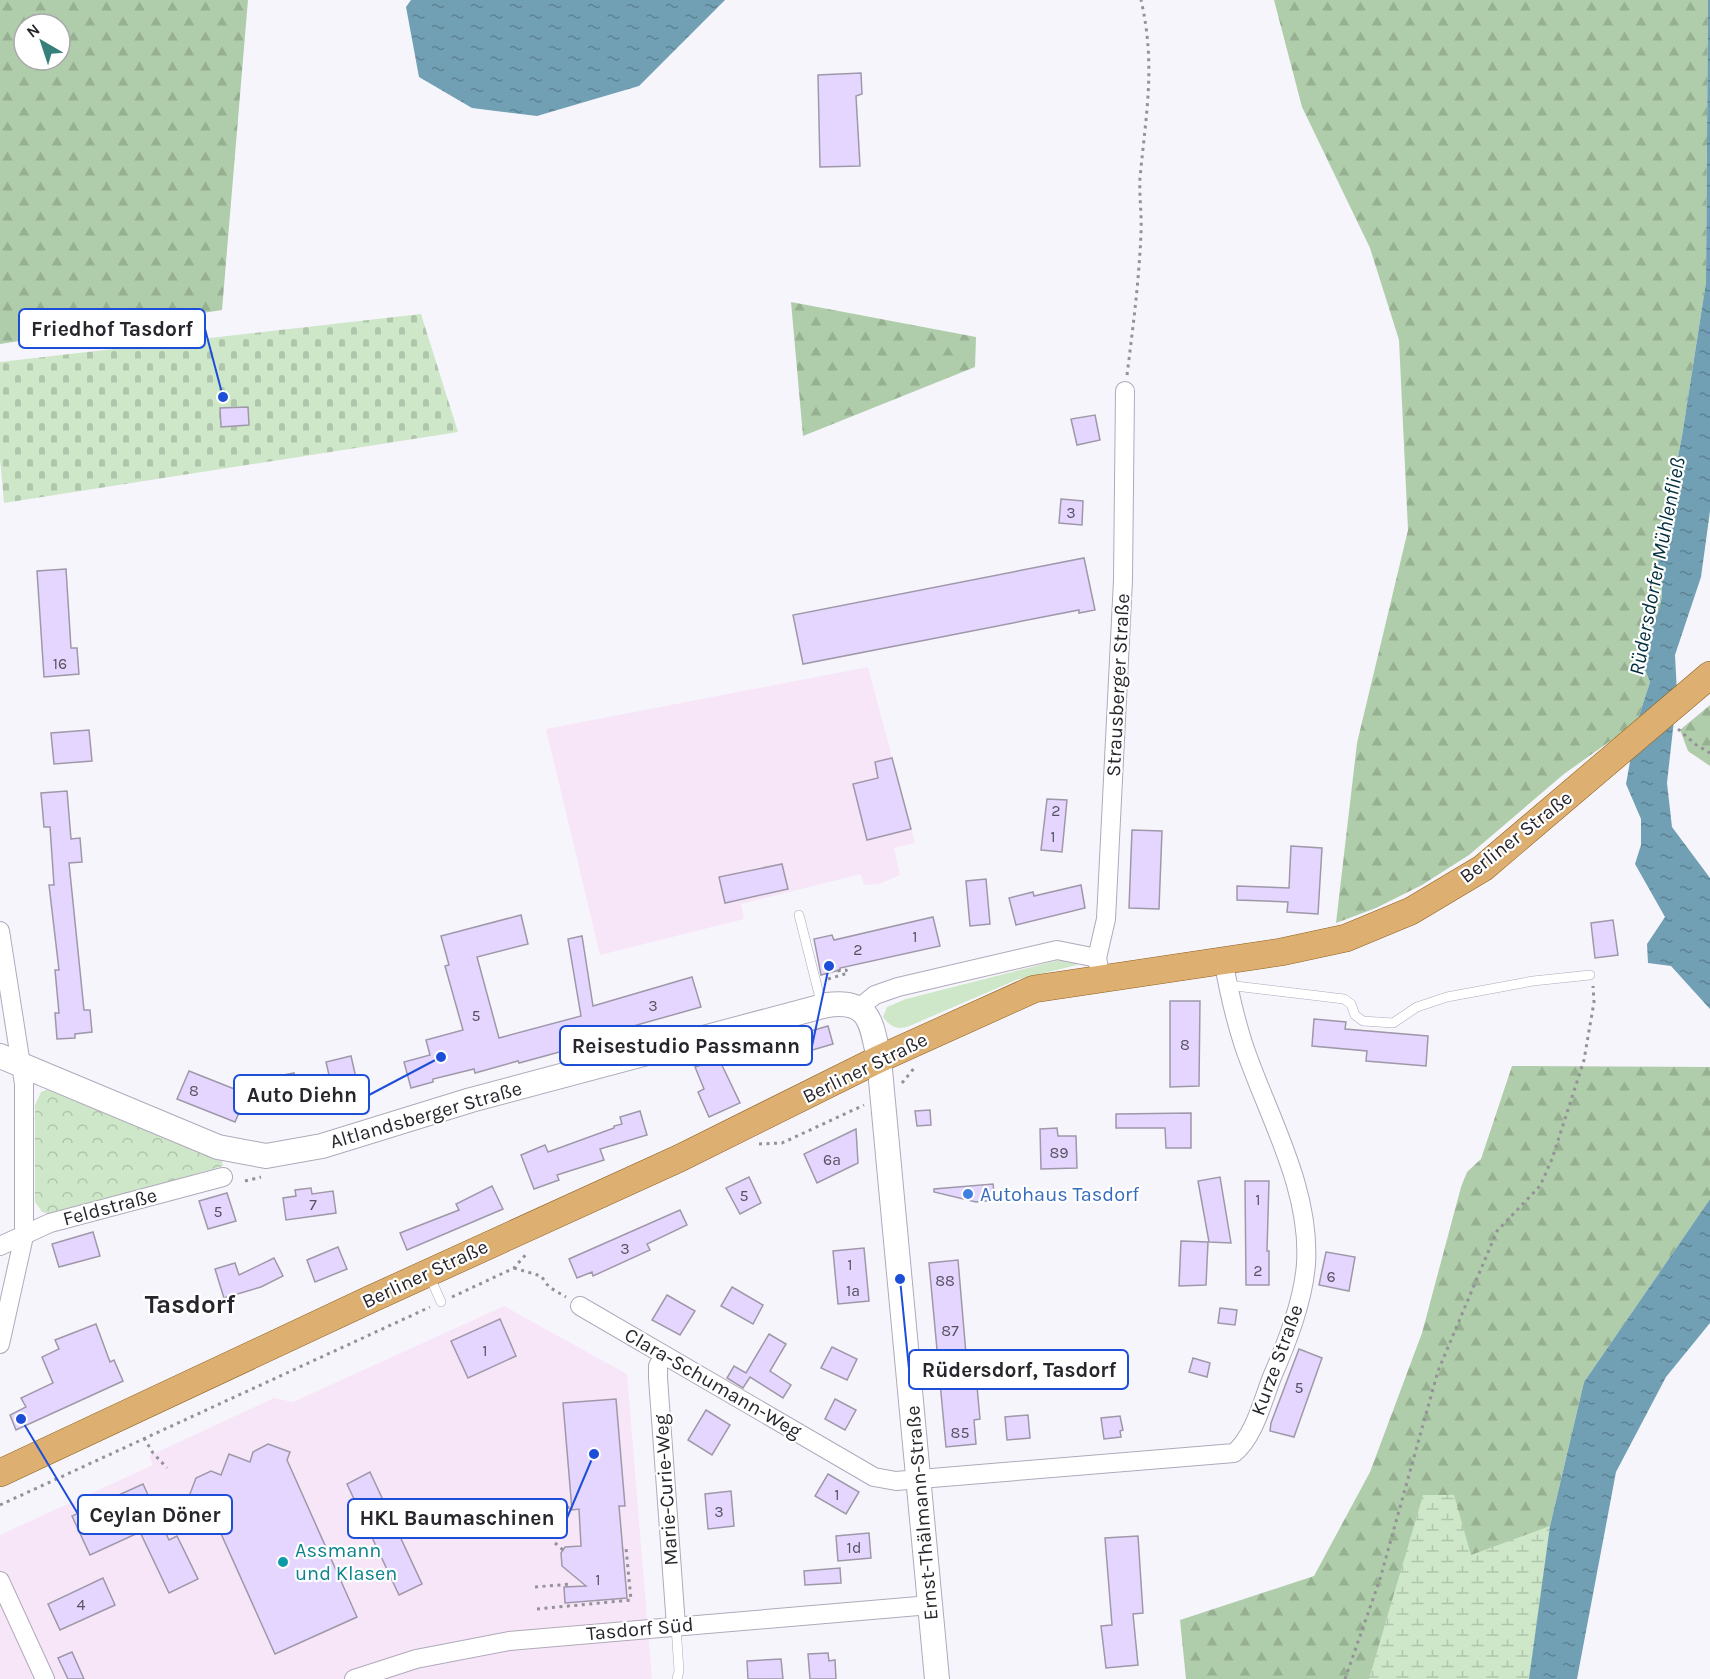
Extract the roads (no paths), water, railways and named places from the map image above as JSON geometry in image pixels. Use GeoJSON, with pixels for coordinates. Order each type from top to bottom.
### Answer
{"type":"FeatureCollection","features":[{"type":"Feature","properties":{"kind":"main road","name":"Berliner Straße"},"geometry":{"type":"LineString","coordinates":[[0,1473],[428,1273],[681,1158],[879,1059],[1034,989],[1099,968],[1223,959],[1281,952],[1346,938],[1411,911],[1483,868],[1710,675]]}},
{"type":"Feature","properties":{"kind":"main road","name":"Altlandsberger Straße"},"geometry":{"type":"LineString","coordinates":[[10,1060],[218,1147],[266,1156],[321,1146],[471,1100],[822,1006],[848,1002],[860,1007]]}},
{"type":"Feature","properties":{"kind":"main road"},"geometry":{"type":"LineString","coordinates":[[860,1007],[868,1019],[879,1059]]}},
{"type":"Feature","properties":{"kind":"main road","name":"Ernst-Thälmann-Straße"},"geometry":{"type":"LineString","coordinates":[[879,1059],[937,1679]]}},
{"type":"Feature","properties":{"kind":"street","name":"Strausberger Straße"},"geometry":{"type":"LineString","coordinates":[[1099,968],[1106,920],[1116,742],[1123,580],[1125,391]]}},
{"type":"Feature","properties":{"kind":"street"},"geometry":{"type":"LineString","coordinates":[[0,931],[10,1060],[24,1084],[24,1236],[0,1344]]}},
{"type":"Feature","properties":{"kind":"street"},"geometry":{"type":"LineString","coordinates":[[860,1007],[875,995],[898,987],[1057,950],[1099,968]]}},
{"type":"Feature","properties":{"kind":"street","name":"Kurze Straße"},"geometry":{"type":"LineString","coordinates":[[919,1479],[1234,1453],[1241,1448],[1277,1366],[1303,1287],[1306,1251],[1295,1182],[1243,1042],[1227,985],[1223,959]]}},
{"type":"Feature","properties":{"kind":"street","name":"Feldstraße"},"geometry":{"type":"LineString","coordinates":[[0,1246],[50,1223],[223,1177]]}},
{"type":"Feature","properties":{"kind":"street","name":"Clara-Schumann-Weg"},"geometry":{"type":"LineString","coordinates":[[580,1306],[874,1477],[896,1481],[919,1479]]}},
{"type":"Feature","properties":{"kind":"street","name":"Marie-Curie-Weg"},"geometry":{"type":"LineString","coordinates":[[664,1355],[658,1366],[658,1378],[676,1626]]}},
{"type":"Feature","properties":{"kind":"street"},"geometry":{"type":"LineString","coordinates":[[0,1581],[45,1679]]}},
{"type":"Feature","properties":{"kind":"street","name":"Tasdorf Süd"},"geometry":{"type":"LineString","coordinates":[[354,1679],[416,1659],[474,1646],[539,1638],[930,1605]]}},
{"type":"Feature","properties":{"kind":"lane"},"geometry":{"type":"LineString","coordinates":[[799,915],[822,1006]]}},
{"type":"Feature","properties":{"kind":"lane"},"geometry":{"type":"LineString","coordinates":[[1227,985],[1344,999],[1351,1004],[1355,1015],[1363,1021],[1393,1023],[1417,1007],[1447,997],[1533,981],[1590,975]]}},
{"type":"Feature","properties":{"kind":"lane"},"geometry":{"type":"LineString","coordinates":[[428,1273],[441,1302]]}},
{"type":"Feature","properties":{"kind":"lane"},"geometry":{"type":"LineString","coordinates":[[676,1626],[679,1671],[677,1679]]}},
{"type":"Feature","properties":{"kind":"water"},"geometry":{"type":"Polygon","coordinates":[[[411,0],[725,0],[639,86],[537,116],[472,108],[419,77],[406,7],[411,0]]]}},
{"type":"Feature","properties":{"kind":"water","name":"Rüdersdorfer Mühlenfließ"},"geometry":{"type":"Polygon","coordinates":[[[1708,0],[1710,0],[1710,511],[1701,577],[1675,655],[1677,693],[1667,783],[1672,827],[1710,878],[1710,1009],[1671,966],[1648,963],[1647,944],[1665,917],[1635,864],[1641,845],[1641,819],[1626,784],[1637,722],[1650,682],[1637,651],[1655,620],[1661,601],[1661,579],[1657,566],[1682,436],[1706,282],[1708,0]]]}},
{"type":"Feature","properties":{"kind":"water"},"geometry":{"type":"Polygon","coordinates":[[[1710,1199],[1710,1323],[1666,1377],[1616,1472],[1577,1679],[1529,1679],[1550,1526],[1584,1382],[1710,1199]]]}},
{"type":"Feature","properties":{"kind":"place","name":"Friedhof Tasdorf"},"geometry":{"type":"Point","coordinates":[223,397]}},
{"type":"Feature","properties":{"kind":"place","name":"Reisestudio Passmann"},"geometry":{"type":"Point","coordinates":[829,966]}},
{"type":"Feature","properties":{"kind":"place","name":"Auto Diehn"},"geometry":{"type":"Point","coordinates":[441,1057]}},
{"type":"Feature","properties":{"kind":"place","name":"Autohaus Tasdorf"},"geometry":{"type":"Point","coordinates":[968,1194]}},
{"type":"Feature","properties":{"kind":"place","name":"Rüdersdorf, Tasdorf"},"geometry":{"type":"Point","coordinates":[900,1279]}},
{"type":"Feature","properties":{"kind":"place","name":"Ceylan Döner"},"geometry":{"type":"Point","coordinates":[21,1419]}},
{"type":"Feature","properties":{"kind":"place","name":"HKL Baumaschinen"},"geometry":{"type":"Point","coordinates":[594,1454]}},
{"type":"Feature","properties":{"kind":"place","name":"Assmann und Klasen"},"geometry":{"type":"Point","coordinates":[283,1562]}},
{"type":"Feature","properties":{"kind":"district","name":"Tasdorf"},"geometry":{"type":"Point","coordinates":[190,1304]}}]}
